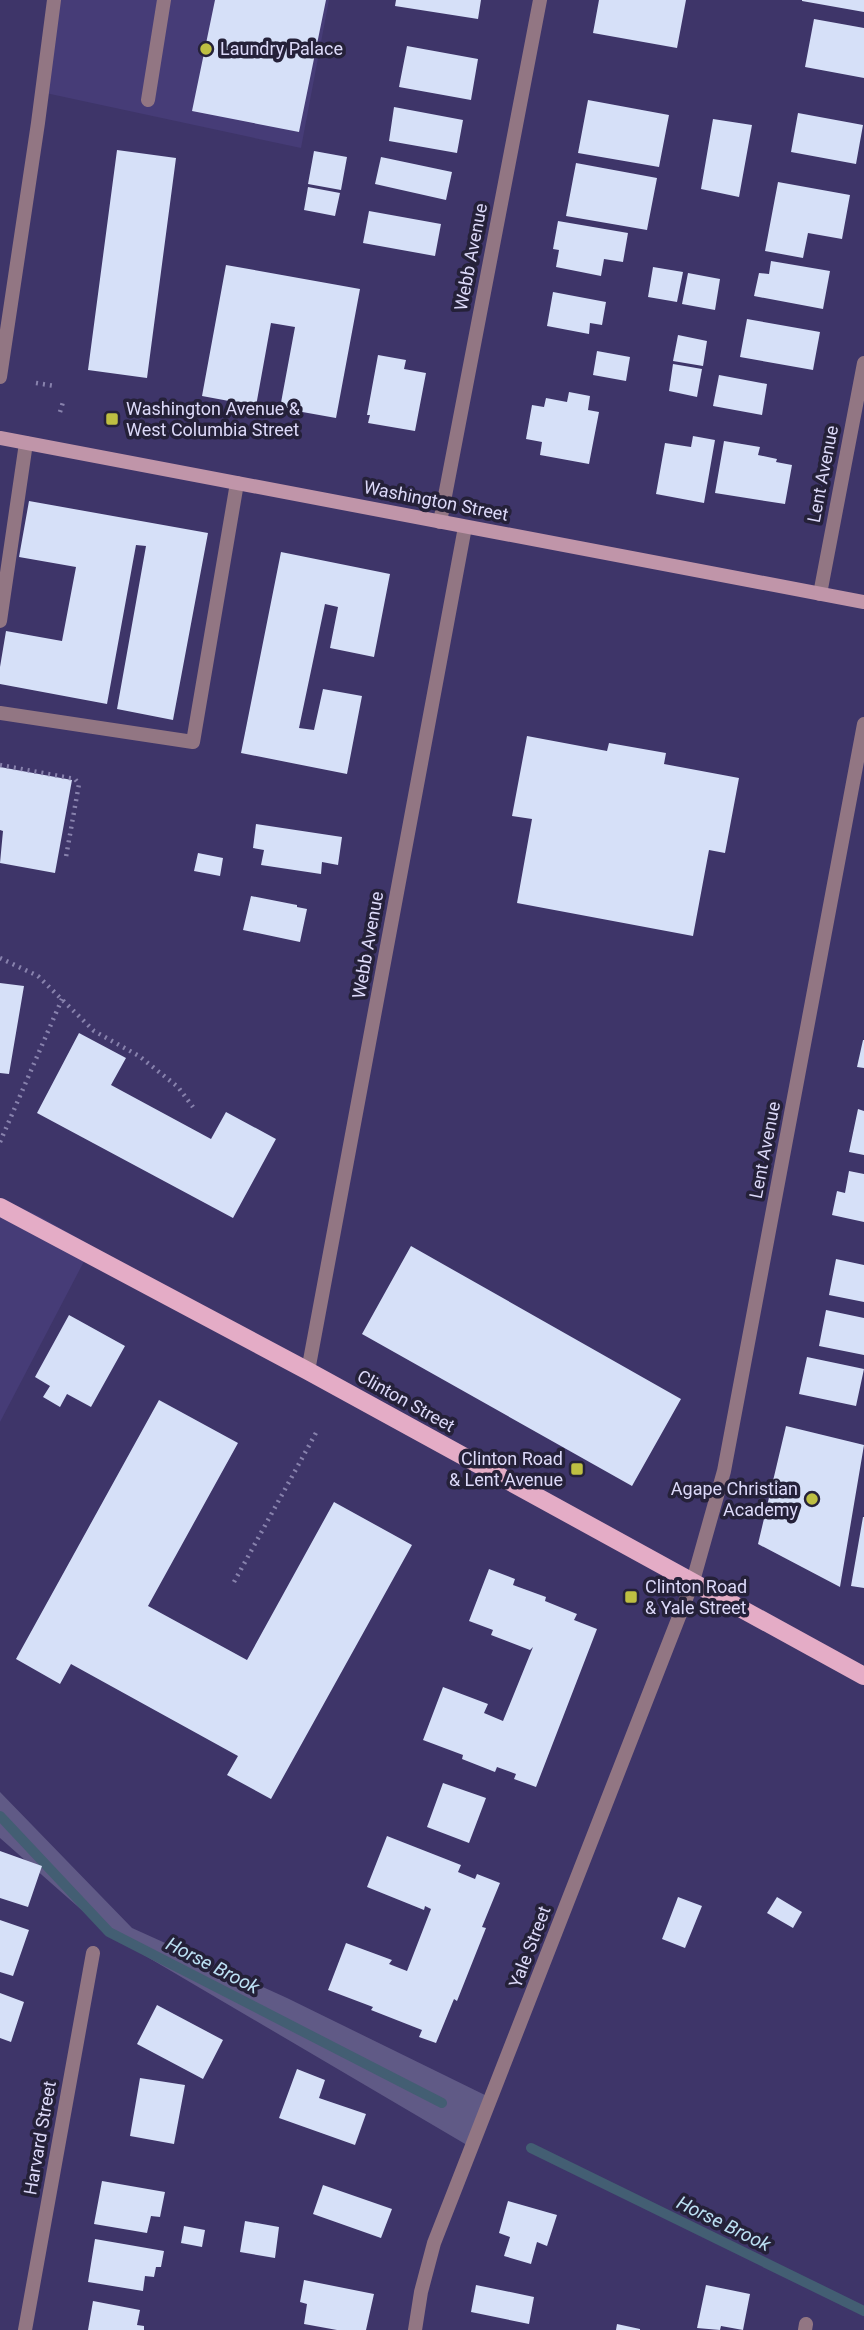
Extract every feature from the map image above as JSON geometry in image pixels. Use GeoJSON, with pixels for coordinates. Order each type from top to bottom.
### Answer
{"type":"FeatureCollection","features":[{"type":"Feature","properties":{"kind":"main road","name":"Washington Street"},"geometry":{"type":"LineString","coordinates":[[0,438],[864,602]]}},
{"type":"Feature","properties":{"kind":"main road","name":"Clinton Street"},"geometry":{"type":"LineString","coordinates":[[0,1207],[308,1371],[864,1676]]}},
{"type":"Feature","properties":{"kind":"street"},"geometry":{"type":"LineString","coordinates":[[0,377],[54,0]]}},
{"type":"Feature","properties":{"kind":"street"},"geometry":{"type":"LineString","coordinates":[[148,100],[164,0]]}},
{"type":"Feature","properties":{"kind":"street","name":"Webb Avenue"},"geometry":{"type":"LineString","coordinates":[[440,522],[540,0]]}},
{"type":"Feature","properties":{"kind":"street","name":"Lent Avenue"},"geometry":{"type":"LineString","coordinates":[[820,594],[864,363]]}},
{"type":"Feature","properties":{"kind":"street"},"geometry":{"type":"LineString","coordinates":[[0,621],[26,443]]}},
{"type":"Feature","properties":{"kind":"street"},"geometry":{"type":"LineString","coordinates":[[0,713],[193,742],[237,483]]}},
{"type":"Feature","properties":{"kind":"street","name":"Webb Avenue"},"geometry":{"type":"LineString","coordinates":[[308,1371],[464,527]]}},
{"type":"Feature","properties":{"kind":"street","name":"Lent Avenue"},"geometry":{"type":"LineString","coordinates":[[693,1581],[724,1471],[864,724]]}},
{"type":"Feature","properties":{"kind":"street","name":"Yale Street"},"geometry":{"type":"LineString","coordinates":[[415,2330],[421,2292],[434,2244],[693,1581]]}},
{"type":"Feature","properties":{"kind":"street","name":"Harvard Street"},"geometry":{"type":"LineString","coordinates":[[25,2330],[93,1953]]}},
{"type":"Feature","properties":{"kind":"path"},"geometry":{"type":"LineString","coordinates":[[36,383],[55,386]]}},
{"type":"Feature","properties":{"kind":"path"},"geometry":{"type":"LineString","coordinates":[[60,412],[63,402]]}},
{"type":"Feature","properties":{"kind":"path"},"geometry":{"type":"LineString","coordinates":[[0,765],[75,779],[79,784],[66,856]]}},
{"type":"Feature","properties":{"kind":"path"},"geometry":{"type":"LineString","coordinates":[[0,958],[38,976],[94,1031],[139,1056],[178,1087],[193,1107]]}},
{"type":"Feature","properties":{"kind":"path"},"geometry":{"type":"LineString","coordinates":[[0,1142],[62,999]]}},
{"type":"Feature","properties":{"kind":"path"},"geometry":{"type":"LineString","coordinates":[[234,1582],[317,1431]]}},
{"type":"Feature","properties":{"kind":"shaded area"},"geometry":{"type":"Polygon","coordinates":[[[51,0],[329,0],[301,148],[41,92],[51,0]]]}},
{"type":"Feature","properties":{"kind":"shaded area"},"geometry":{"type":"Polygon","coordinates":[[[0,1198],[92,1246],[0,1422],[0,1198]]]}},
{"type":"Feature","properties":{"kind":"shaded area"},"geometry":{"type":"Polygon","coordinates":[[[0,1792],[132,1928],[287,1998],[491,2098],[472,2148],[110,1935],[0,1838],[0,1792]]]}},
{"type":"Feature","properties":{"kind":"building"},"geometry":{"type":"Polygon","coordinates":[[[215,0],[326,0],[299,132],[192,111],[215,0]]]}},
{"type":"Feature","properties":{"kind":"building"},"geometry":{"type":"Polygon","coordinates":[[[396,0],[481,0],[478,19],[395,6],[396,0]]]}},
{"type":"Feature","properties":{"kind":"building"},"geometry":{"type":"Polygon","coordinates":[[[599,0],[686,0],[677,48],[593,33],[599,0]]]}},
{"type":"Feature","properties":{"kind":"building"},"geometry":{"type":"Polygon","coordinates":[[[864,0],[864,12],[802,1],[864,0]]]}},
{"type":"Feature","properties":{"kind":"building"},"geometry":{"type":"Polygon","coordinates":[[[814,19],[864,28],[864,78],[805,67],[814,19]]]}},
{"type":"Feature","properties":{"kind":"building"},"geometry":{"type":"Polygon","coordinates":[[[407,46],[478,59],[471,100],[399,87],[407,46]]]}},
{"type":"Feature","properties":{"kind":"building"},"geometry":{"type":"Polygon","coordinates":[[[588,100],[669,115],[659,167],[578,153],[588,100]]]}},
{"type":"Feature","properties":{"kind":"building"},"geometry":{"type":"Polygon","coordinates":[[[394,107],[463,120],[457,153],[389,141],[394,107]]]}},
{"type":"Feature","properties":{"kind":"building"},"geometry":{"type":"Polygon","coordinates":[[[798,113],[863,125],[856,164],[791,152],[798,113]]]}},
{"type":"Feature","properties":{"kind":"building"},"geometry":{"type":"Polygon","coordinates":[[[713,119],[752,125],[739,197],[701,189],[713,119]]]}},
{"type":"Feature","properties":{"kind":"building"},"geometry":{"type":"Polygon","coordinates":[[[117,150],[176,158],[147,378],[88,370],[117,150]]]}},
{"type":"Feature","properties":{"kind":"building"},"geometry":{"type":"Polygon","coordinates":[[[314,151],[347,157],[341,190],[308,184],[314,151]]]}},
{"type":"Feature","properties":{"kind":"building"},"geometry":{"type":"Polygon","coordinates":[[[381,157],[452,172],[446,200],[375,184],[381,157]]]}},
{"type":"Feature","properties":{"kind":"building"},"geometry":{"type":"Polygon","coordinates":[[[576,163],[657,178],[647,230],[566,216],[576,163]]]}},
{"type":"Feature","properties":{"kind":"building"},"geometry":{"type":"Polygon","coordinates":[[[778,182],[850,195],[842,239],[808,233],[803,258],[765,251],[778,182]]]}},
{"type":"Feature","properties":{"kind":"building"},"geometry":{"type":"Polygon","coordinates":[[[308,187],[340,193],[335,216],[304,210],[308,187]]]}},
{"type":"Feature","properties":{"kind":"building"},"geometry":{"type":"Polygon","coordinates":[[[369,211],[441,224],[435,256],[363,243],[369,211]]]}},
{"type":"Feature","properties":{"kind":"building"},"geometry":{"type":"Polygon","coordinates":[[[558,221],[628,233],[623,262],[604,259],[601,276],[556,267],[559,250],[553,249],[558,221]]]}},
{"type":"Feature","properties":{"kind":"building"},"geometry":{"type":"Polygon","coordinates":[[[771,261],[830,271],[823,309],[754,296],[759,273],[769,274],[771,261]]]}},
{"type":"Feature","properties":{"kind":"building"},"geometry":{"type":"Polygon","coordinates":[[[226,265],[360,289],[336,418],[280,408],[295,327],[271,323],[256,406],[202,396],[226,265]]]}},
{"type":"Feature","properties":{"kind":"building"},"geometry":{"type":"Polygon","coordinates":[[[653,267],[683,272],[677,302],[648,297],[653,267]]]}},
{"type":"Feature","properties":{"kind":"building"},"geometry":{"type":"Polygon","coordinates":[[[688,273],[720,279],[715,310],[682,304],[688,273]]]}},
{"type":"Feature","properties":{"kind":"building"},"geometry":{"type":"Polygon","coordinates":[[[553,292],[606,302],[602,325],[590,323],[589,334],[547,326],[553,292]]]}},
{"type":"Feature","properties":{"kind":"building"},"geometry":{"type":"Polygon","coordinates":[[[747,319],[820,332],[813,370],[740,357],[747,319]]]}},
{"type":"Feature","properties":{"kind":"building"},"geometry":{"type":"Polygon","coordinates":[[[678,335],[707,341],[703,366],[673,361],[678,335]]]}},
{"type":"Feature","properties":{"kind":"building"},"geometry":{"type":"Polygon","coordinates":[[[597,351],[630,357],[626,381],[593,375],[597,351]]]}},
{"type":"Feature","properties":{"kind":"building"},"geometry":{"type":"Polygon","coordinates":[[[378,355],[406,360],[404,369],[426,373],[415,431],[368,423],[370,415],[367,415],[378,355]]]}},
{"type":"Feature","properties":{"kind":"building"},"geometry":{"type":"Polygon","coordinates":[[[673,364],[702,369],[697,397],[669,391],[673,364]]]}},
{"type":"Feature","properties":{"kind":"building"},"geometry":{"type":"Polygon","coordinates":[[[719,375],[767,384],[762,415],[713,406],[719,375]]]}},
{"type":"Feature","properties":{"kind":"building"},"geometry":{"type":"Polygon","coordinates":[[[569,392],[590,396],[588,410],[599,412],[589,464],[540,455],[542,442],[526,439],[532,405],[544,407],[546,398],[567,402],[569,392]]]}},
{"type":"Feature","properties":{"kind":"building"},"geometry":{"type":"Polygon","coordinates":[[[693,436],[715,440],[704,503],[656,494],[665,443],[691,447],[693,436]]]}},
{"type":"Feature","properties":{"kind":"building"},"geometry":{"type":"Polygon","coordinates":[[[724,441],[760,447],[758,455],[792,465],[785,504],[715,493],[724,441]]]}},
{"type":"Feature","properties":{"kind":"building"},"geometry":{"type":"Polygon","coordinates":[[[29,501],[208,533],[173,720],[117,709],[146,546],[136,545],[107,704],[0,684],[6,631],[62,641],[76,567],[19,557],[29,501]]]}},
{"type":"Feature","properties":{"kind":"building"},"geometry":{"type":"Polygon","coordinates":[[[281,552],[390,574],[374,657],[330,648],[338,607],[325,604],[299,728],[314,730],[323,689],[362,696],[347,774],[241,753],[281,552]]]}},
{"type":"Feature","properties":{"kind":"building"},"geometry":{"type":"Polygon","coordinates":[[[527,736],[607,751],[609,743],[666,753],[664,764],[739,778],[725,853],[709,850],[693,936],[517,903],[532,819],[512,816],[527,736]]]}},
{"type":"Feature","properties":{"kind":"building"},"geometry":{"type":"Polygon","coordinates":[[[0,767],[72,780],[55,873],[0,863],[3,831],[0,830],[0,767]]]}},
{"type":"Feature","properties":{"kind":"building"},"geometry":{"type":"Polygon","coordinates":[[[256,824],[342,837],[338,865],[322,862],[321,874],[261,865],[264,850],[253,848],[256,824]]]}},
{"type":"Feature","properties":{"kind":"building"},"geometry":{"type":"Polygon","coordinates":[[[198,853],[223,858],[220,876],[194,871],[198,853]]]}},
{"type":"Feature","properties":{"kind":"building"},"geometry":{"type":"Polygon","coordinates":[[[251,896],[307,909],[300,942],[243,930],[251,896]]]}},
{"type":"Feature","properties":{"kind":"building"},"geometry":{"type":"Polygon","coordinates":[[[0,983],[24,986],[9,1074],[0,1073],[0,983]]]}},
{"type":"Feature","properties":{"kind":"building"},"geometry":{"type":"Polygon","coordinates":[[[79,1033],[126,1058],[111,1085],[211,1139],[226,1112],[276,1139],[233,1218],[37,1113],[79,1033]]]}},
{"type":"Feature","properties":{"kind":"building"},"geometry":{"type":"Polygon","coordinates":[[[864,1040],[864,1068],[857,1067],[864,1040]]]}},
{"type":"Feature","properties":{"kind":"building"},"geometry":{"type":"Polygon","coordinates":[[[858,1109],[864,1111],[864,1155],[849,1152],[858,1109]]]}},
{"type":"Feature","properties":{"kind":"building"},"geometry":{"type":"Polygon","coordinates":[[[849,1171],[864,1174],[864,1222],[832,1215],[837,1191],[845,1193],[849,1171]]]}},
{"type":"Feature","properties":{"kind":"building"},"geometry":{"type":"Polygon","coordinates":[[[411,1246],[681,1399],[632,1486],[362,1334],[411,1246]]]}},
{"type":"Feature","properties":{"kind":"building"},"geometry":{"type":"Polygon","coordinates":[[[836,1259],[864,1265],[864,1302],[829,1295],[836,1259]]]}},
{"type":"Feature","properties":{"kind":"building"},"geometry":{"type":"Polygon","coordinates":[[[826,1310],[864,1318],[864,1355],[819,1346],[826,1310]]]}},
{"type":"Feature","properties":{"kind":"building"},"geometry":{"type":"Polygon","coordinates":[[[69,1315],[125,1346],[91,1407],[67,1394],[60,1407],[43,1397],[50,1386],[35,1377],[69,1315]]]}},
{"type":"Feature","properties":{"kind":"building"},"geometry":{"type":"Polygon","coordinates":[[[807,1357],[864,1369],[856,1406],[799,1394],[807,1357]]]}},
{"type":"Feature","properties":{"kind":"building"},"geometry":{"type":"Polygon","coordinates":[[[159,1400],[238,1443],[148,1606],[247,1660],[334,1502],[412,1545],[271,1799],[227,1775],[238,1756],[71,1664],[60,1684],[16,1659],[159,1400]]]}},
{"type":"Feature","properties":{"kind":"building","name":"Agape Christian Academy"},"geometry":{"type":"Polygon","coordinates":[[[786,1426],[864,1445],[840,1587],[758,1544],[786,1426]]]}},
{"type":"Feature","properties":{"kind":"building"},"geometry":{"type":"Polygon","coordinates":[[[864,1517],[864,1588],[851,1586],[864,1517]]]}},
{"type":"Feature","properties":{"kind":"building"},"geometry":{"type":"Polygon","coordinates":[[[489,1569],[515,1579],[513,1585],[546,1597],[545,1601],[577,1614],[574,1620],[597,1629],[536,1787],[514,1779],[516,1774],[497,1767],[495,1772],[462,1759],[463,1755],[423,1740],[443,1687],[488,1704],[484,1713],[503,1721],[533,1647],[530,1650],[491,1635],[493,1630],[469,1621],[489,1569]]]}},
{"type":"Feature","properties":{"kind":"building"},"geometry":{"type":"Polygon","coordinates":[[[443,1783],[486,1798],[469,1843],[427,1827],[443,1783]]]}},
{"type":"Feature","properties":{"kind":"building"},"geometry":{"type":"Polygon","coordinates":[[[387,1836],[461,1865],[458,1872],[475,1879],[477,1874],[500,1883],[482,1927],[486,1928],[457,2001],[454,1999],[436,2043],[419,2037],[422,2030],[328,1990],[346,1943],[392,1960],[389,1964],[407,1971],[431,1909],[425,1906],[424,1910],[367,1887],[387,1836]]]}},
{"type":"Feature","properties":{"kind":"building"},"geometry":{"type":"Polygon","coordinates":[[[0,1851],[42,1866],[28,1907],[0,1898],[0,1851]]]}},
{"type":"Feature","properties":{"kind":"building"},"geometry":{"type":"Polygon","coordinates":[[[678,1897],[702,1906],[685,1948],[662,1939],[678,1897]]]}},
{"type":"Feature","properties":{"kind":"building"},"geometry":{"type":"Polygon","coordinates":[[[777,1897],[802,1912],[793,1928],[767,1913],[777,1897]]]}},
{"type":"Feature","properties":{"kind":"building"},"geometry":{"type":"Polygon","coordinates":[[[0,1920],[29,1930],[13,1976],[0,1972],[0,1920]]]}},
{"type":"Feature","properties":{"kind":"building"},"geometry":{"type":"Polygon","coordinates":[[[0,1993],[24,2002],[11,2042],[0,2038],[0,1993]]]}},
{"type":"Feature","properties":{"kind":"building"},"geometry":{"type":"Polygon","coordinates":[[[157,2005],[223,2040],[203,2079],[137,2044],[157,2005]]]}},
{"type":"Feature","properties":{"kind":"building"},"geometry":{"type":"Polygon","coordinates":[[[297,2069],[325,2080],[319,2098],[366,2114],[355,2145],[279,2118],[297,2069]]]}},
{"type":"Feature","properties":{"kind":"building"},"geometry":{"type":"Polygon","coordinates":[[[140,2078],[185,2085],[174,2144],[130,2136],[140,2078]]]}},
{"type":"Feature","properties":{"kind":"building"},"geometry":{"type":"Polygon","coordinates":[[[102,2181],[165,2192],[160,2217],[151,2216],[147,2233],[94,2224],[102,2181]]]}},
{"type":"Feature","properties":{"kind":"building"},"geometry":{"type":"Polygon","coordinates":[[[323,2185],[392,2209],[381,2238],[313,2214],[323,2185]]]}},
{"type":"Feature","properties":{"kind":"building"},"geometry":{"type":"Polygon","coordinates":[[[508,2201],[557,2215],[547,2246],[537,2242],[531,2264],[504,2256],[510,2237],[499,2233],[508,2201]]]}},
{"type":"Feature","properties":{"kind":"building"},"geometry":{"type":"Polygon","coordinates":[[[245,2221],[279,2227],[275,2258],[240,2252],[245,2221]]]}},
{"type":"Feature","properties":{"kind":"building"},"geometry":{"type":"Polygon","coordinates":[[[184,2226],[205,2230],[202,2247],[181,2243],[184,2226]]]}},
{"type":"Feature","properties":{"kind":"building"},"geometry":{"type":"Polygon","coordinates":[[[95,2239],[164,2251],[161,2267],[156,2267],[154,2277],[145,2276],[143,2291],[88,2282],[95,2239]]]}},
{"type":"Feature","properties":{"kind":"building"},"geometry":{"type":"Polygon","coordinates":[[[304,2280],[374,2294],[366,2330],[337,2330],[304,2324],[307,2304],[300,2302],[304,2280]]]}},
{"type":"Feature","properties":{"kind":"building"},"geometry":{"type":"Polygon","coordinates":[[[476,2285],[534,2297],[529,2324],[471,2312],[476,2285]]]}},
{"type":"Feature","properties":{"kind":"building"},"geometry":{"type":"Polygon","coordinates":[[[706,2285],[750,2294],[743,2330],[721,2326],[720,2330],[697,2328],[706,2285]]]}},
{"type":"Feature","properties":{"kind":"building"},"geometry":{"type":"Polygon","coordinates":[[[93,2301],[140,2310],[137,2325],[144,2326],[144,2330],[88,2330],[93,2301]]]}},
{"type":"Feature","properties":{"kind":"building"},"geometry":{"type":"Polygon","coordinates":[[[617,2324],[640,2329],[640,2330],[616,2330],[617,2324]]]}},
{"type":"Feature","properties":{"kind":"waterway","name":"Horse Brook"},"geometry":{"type":"LineString","coordinates":[[0,1816],[109,1932],[442,2103]]}},
{"type":"Feature","properties":{"kind":"waterway","name":"Horse Brook"},"geometry":{"type":"LineString","coordinates":[[531,2148],[864,2311]]}},
{"type":"Feature","properties":{"kind":"place","name":"Laundry Palace"},"geometry":{"type":"Point","coordinates":[206,49]}},
{"type":"Feature","properties":{"kind":"place","name":"Washington Avenue & West Columbia Street"},"geometry":{"type":"Point","coordinates":[112,419]}},
{"type":"Feature","properties":{"kind":"place","name":"Clinton Road & Lent Avenue"},"geometry":{"type":"Point","coordinates":[577,1469]}},
{"type":"Feature","properties":{"kind":"place","name":"Agape Christian Academy"},"geometry":{"type":"Point","coordinates":[812,1499]}},
{"type":"Feature","properties":{"kind":"place","name":"Clinton Road & Yale Street"},"geometry":{"type":"Point","coordinates":[631,1597]}}]}
